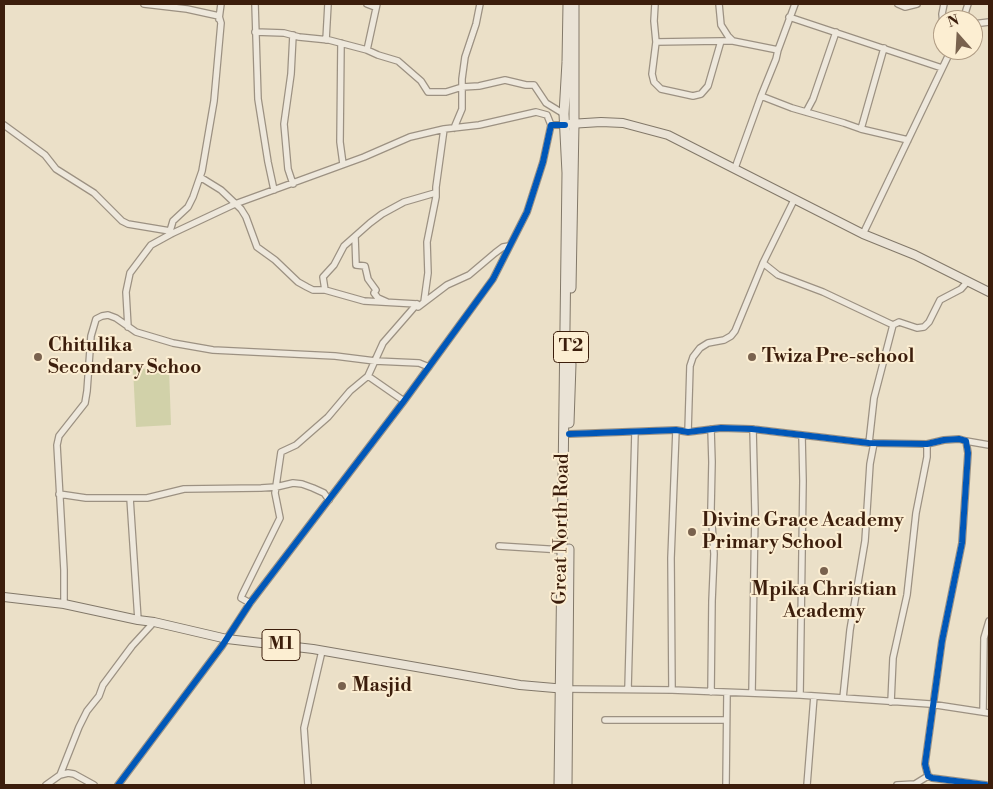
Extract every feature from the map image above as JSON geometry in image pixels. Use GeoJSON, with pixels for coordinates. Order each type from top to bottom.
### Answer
{"type":"FeatureCollection","features":[{"type":"Feature","properties":{"kind":"highway","name":"Great North Road"},"geometry":{"type":"LineString","coordinates":[[559,785],[564,689],[569,434],[569,124],[564,114],[568,4]]}},
{"type":"Feature","properties":{"kind":"highway","name":"Great North Road"},"geometry":{"type":"LineString","coordinates":[[567,785],[563,550],[566,173],[574,4]]}},
{"type":"Feature","properties":{"kind":"main road"},"geometry":{"type":"LineString","coordinates":[[569,124],[623,123],[668,135],[863,234],[915,255],[989,292]]}},
{"type":"Feature","properties":{"kind":"main road","name":"M1"},"geometry":{"type":"LineString","coordinates":[[4,597],[64,604],[227,639],[322,650],[520,685],[564,689]]}},
{"type":"Feature","properties":{"kind":"street"},"geometry":{"type":"LineString","coordinates":[[144,4],[187,9],[219,16],[221,24],[214,101],[200,177],[188,207],[173,221],[170,232]]}},
{"type":"Feature","properties":{"kind":"street"},"geometry":{"type":"LineString","coordinates":[[219,19],[221,4]]}},
{"type":"Feature","properties":{"kind":"street"},"geometry":{"type":"LineString","coordinates":[[254,4],[258,99],[274,190]]}},
{"type":"Feature","properties":{"kind":"street"},"geometry":{"type":"LineString","coordinates":[[326,40],[328,4]]}},
{"type":"Feature","properties":{"kind":"street"},"geometry":{"type":"LineString","coordinates":[[367,4],[376,5],[367,50]]}},
{"type":"Feature","properties":{"kind":"street"},"geometry":{"type":"LineString","coordinates":[[454,128],[462,109],[462,87],[466,57],[480,4]]}},
{"type":"Feature","properties":{"kind":"street"},"geometry":{"type":"LineString","coordinates":[[656,4],[654,20],[656,42],[652,74],[654,82],[661,89],[693,96],[706,91],[720,41]]}},
{"type":"Feature","properties":{"kind":"street"},"geometry":{"type":"LineString","coordinates":[[719,4],[721,24],[733,41]]}},
{"type":"Feature","properties":{"kind":"street"},"geometry":{"type":"LineString","coordinates":[[735,168],[795,4]]}},
{"type":"Feature","properties":{"kind":"street"},"geometry":{"type":"LineString","coordinates":[[898,4],[905,7],[917,4]]}},
{"type":"Feature","properties":{"kind":"street"},"geometry":{"type":"LineString","coordinates":[[790,17],[942,68]]}},
{"type":"Feature","properties":{"kind":"street"},"geometry":{"type":"LineString","coordinates":[[255,32],[326,40],[367,50],[378,56],[398,61],[406,70],[419,79],[428,92],[446,92],[462,87],[479,86],[505,80],[526,86],[534,85],[546,103],[564,114]]}},
{"type":"Feature","properties":{"kind":"street"},"geometry":{"type":"LineString","coordinates":[[806,112],[813,99],[836,32]]}},
{"type":"Feature","properties":{"kind":"street"},"geometry":{"type":"LineString","coordinates":[[293,36],[290,82],[284,124],[288,169],[293,184]]}},
{"type":"Feature","properties":{"kind":"street"},"geometry":{"type":"LineString","coordinates":[[656,42],[733,41],[778,50]]}},
{"type":"Feature","properties":{"kind":"street"},"geometry":{"type":"LineString","coordinates":[[341,43],[340,142],[343,164]]}},
{"type":"Feature","properties":{"kind":"street"},"geometry":{"type":"LineString","coordinates":[[861,130],[884,48]]}},
{"type":"Feature","properties":{"kind":"street"},"geometry":{"type":"LineString","coordinates":[[863,234],[946,60]]}},
{"type":"Feature","properties":{"kind":"street"},"geometry":{"type":"LineString","coordinates":[[761,96],[861,130],[908,140]]}},
{"type":"Feature","properties":{"kind":"street"},"geometry":{"type":"LineString","coordinates":[[118,785],[227,639],[250,603],[404,401],[493,279],[527,212],[543,162],[551,125],[547,115],[536,112],[479,125],[444,129],[410,137],[364,157],[235,204],[170,232],[151,245],[130,273],[126,292],[128,327]]}},
{"type":"Feature","properties":{"kind":"street"},"geometry":{"type":"LineString","coordinates":[[551,125],[569,124]]}},
{"type":"Feature","properties":{"kind":"street"},"geometry":{"type":"LineString","coordinates":[[4,125],[45,155],[56,169],[94,193],[122,221],[128,224],[170,232]]}},
{"type":"Feature","properties":{"kind":"street"},"geometry":{"type":"LineString","coordinates":[[424,302],[428,273],[427,242],[435,205],[444,129]]}},
{"type":"Feature","properties":{"kind":"street"},"geometry":{"type":"LineString","coordinates":[[200,177],[221,190],[243,212],[257,247],[275,260],[298,282],[312,290],[325,290],[364,301],[417,304],[418,306],[447,285],[469,275],[495,253],[509,246]]}},
{"type":"Feature","properties":{"kind":"street"},"geometry":{"type":"LineString","coordinates":[[325,290],[323,277],[334,265],[344,246],[354,237],[388,210],[404,202],[436,193]]}},
{"type":"Feature","properties":{"kind":"street"},"geometry":{"type":"LineString","coordinates":[[688,432],[690,366],[693,357],[700,348],[708,343],[724,340],[735,331],[763,263],[794,200]]}},
{"type":"Feature","properties":{"kind":"street"},"geometry":{"type":"LineString","coordinates":[[354,237],[356,265],[365,266],[368,279],[376,290],[374,293],[378,298],[392,303]]}},
{"type":"Feature","properties":{"kind":"street"},"geometry":{"type":"LineString","coordinates":[[763,263],[778,275],[823,292],[893,325]]}},
{"type":"Feature","properties":{"kind":"street"},"geometry":{"type":"LineString","coordinates":[[843,698],[850,630],[865,540],[874,398],[893,325],[899,322],[917,328],[924,327],[929,322],[938,302],[960,288],[968,280]]}},
{"type":"Feature","properties":{"kind":"street"},"geometry":{"type":"LineString","coordinates":[[250,603],[241,598],[242,595],[280,518],[275,498],[281,452],[296,444],[328,417],[350,391],[368,376],[385,340],[417,304]]}},
{"type":"Feature","properties":{"kind":"street"},"geometry":{"type":"LineString","coordinates":[[64,604],[57,445],[59,436],[85,402],[91,336],[96,319],[108,315],[116,318],[136,332],[173,343],[213,350],[302,356],[335,356],[419,364],[428,367]]}},
{"type":"Feature","properties":{"kind":"street"},"geometry":{"type":"LineString","coordinates":[[368,376],[404,401]]}},
{"type":"Feature","properties":{"kind":"street"},"geometry":{"type":"LineString","coordinates":[[711,429],[711,494],[714,554],[711,692]]}},
{"type":"Feature","properties":{"kind":"street"},"geometry":{"type":"LineString","coordinates":[[569,434],[753,429],[871,443],[927,444],[960,439],[989,445]]}},
{"type":"Feature","properties":{"kind":"street"},"geometry":{"type":"LineString","coordinates":[[752,693],[755,512],[753,429]]}},
{"type":"Feature","properties":{"kind":"street"},"geometry":{"type":"LineString","coordinates":[[672,690],[671,558],[676,430]]}},
{"type":"Feature","properties":{"kind":"street"},"geometry":{"type":"LineString","coordinates":[[628,689],[635,432]]}},
{"type":"Feature","properties":{"kind":"street"},"geometry":{"type":"LineString","coordinates":[[800,695],[802,436]]}},
{"type":"Feature","properties":{"kind":"street"},"geometry":{"type":"LineString","coordinates":[[928,776],[925,764],[942,641],[962,543],[968,453],[966,441]]}},
{"type":"Feature","properties":{"kind":"street"},"geometry":{"type":"LineString","coordinates":[[891,702],[893,658],[907,595],[916,513],[927,458],[927,444]]}},
{"type":"Feature","properties":{"kind":"street"},"geometry":{"type":"LineString","coordinates":[[59,494],[86,498],[147,498],[184,489],[276,487],[288,484],[302,484],[324,493],[329,500]]}},
{"type":"Feature","properties":{"kind":"street"},"geometry":{"type":"LineString","coordinates":[[130,498],[138,620]]}},
{"type":"Feature","properties":{"kind":"street"},"geometry":{"type":"LineString","coordinates":[[499,546],[563,550]]}},
{"type":"Feature","properties":{"kind":"street"},"geometry":{"type":"LineString","coordinates":[[564,689],[672,690],[800,695],[934,705],[986,712],[984,638],[989,621]]}},
{"type":"Feature","properties":{"kind":"street"},"geometry":{"type":"LineString","coordinates":[[60,775],[87,711],[98,698],[103,685],[132,646],[154,622]]}},
{"type":"Feature","properties":{"kind":"street"},"geometry":{"type":"LineString","coordinates":[[308,785],[304,728],[322,650]]}},
{"type":"Feature","properties":{"kind":"street"},"geometry":{"type":"LineString","coordinates":[[726,785],[727,693]]}},
{"type":"Feature","properties":{"kind":"street"},"geometry":{"type":"LineString","coordinates":[[807,785],[814,696]]}},
{"type":"Feature","properties":{"kind":"street"},"geometry":{"type":"LineString","coordinates":[[605,720],[726,720]]}},
{"type":"Feature","properties":{"kind":"street"},"geometry":{"type":"LineString","coordinates":[[46,785],[60,775],[68,773],[74,774],[94,785]]}},
{"type":"Feature","properties":{"kind":"street"},"geometry":{"type":"LineString","coordinates":[[897,785],[915,784],[928,776],[986,785]]}},
{"type":"Feature","properties":{"kind":"green space"},"geometry":{"type":"Polygon","coordinates":[[[169,368],[171,425],[136,427],[133,369],[169,368]]]}},
{"type":"Feature","properties":{"kind":"cycle path"},"geometry":{"type":"LineString","coordinates":[[118,785],[222,646],[250,603],[404,401],[493,279],[527,212],[543,162],[551,125],[565,125]]}},
{"type":"Feature","properties":{"kind":"cycle path"},"geometry":{"type":"LineString","coordinates":[[569,434],[676,430],[688,432],[721,428],[752,429],[869,443],[927,444],[944,440],[959,439],[966,441],[968,453],[962,543],[942,641],[925,764],[928,776],[932,778],[986,785]]}},
{"type":"Feature","properties":{"kind":"place","name":"Chitulika Secondary Schoo"},"geometry":{"type":"Point","coordinates":[38,357]}},
{"type":"Feature","properties":{"kind":"place","name":"Twiza Pre-school"},"geometry":{"type":"Point","coordinates":[752,357]}},
{"type":"Feature","properties":{"kind":"place","name":"Divine Grace Academy Primary School"},"geometry":{"type":"Point","coordinates":[692,532]}},
{"type":"Feature","properties":{"kind":"place","name":"Mpika Christian Academy"},"geometry":{"type":"Point","coordinates":[824,571]}},
{"type":"Feature","properties":{"kind":"place","name":"Masjid"},"geometry":{"type":"Point","coordinates":[342,686]}}]}
